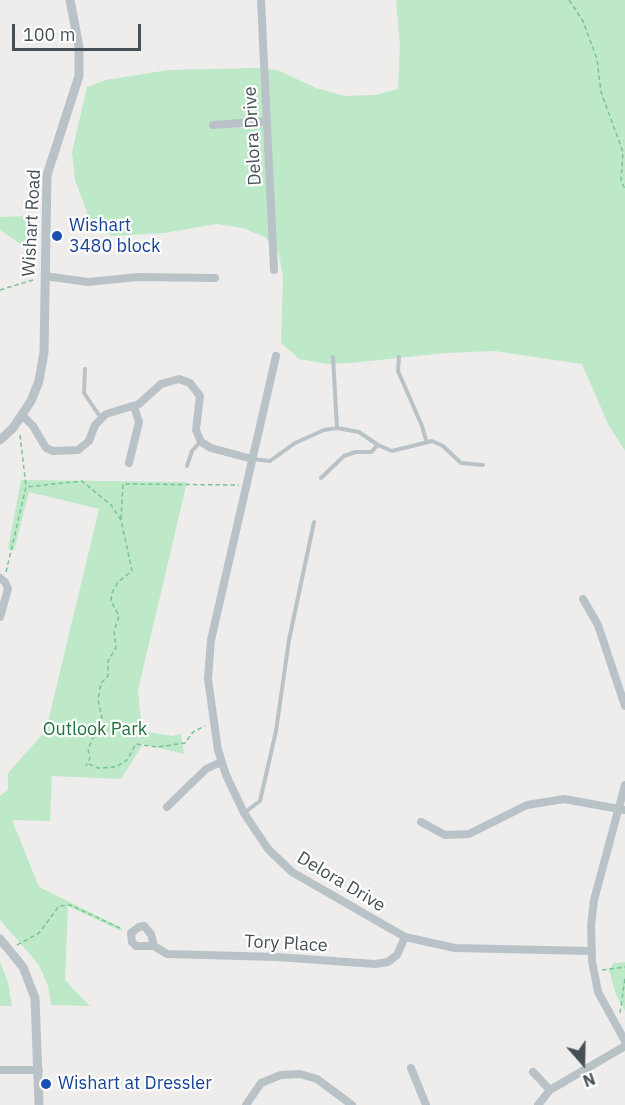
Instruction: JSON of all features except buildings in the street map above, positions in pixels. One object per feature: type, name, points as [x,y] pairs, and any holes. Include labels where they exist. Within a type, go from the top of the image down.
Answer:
[{"type":"street","name":"Wishart Road","points":[[0,440],[23,416],[39,381],[44,352],[47,176],[79,76],[79,47],[70,0]]},
{"type":"street","name":"Delora Drive","points":[[261,0],[274,270]]},
{"type":"street","points":[[213,125],[267,121]]},
{"type":"street","points":[[45,276],[88,282],[138,277],[215,278]]},
{"type":"street","name":"Delora Drive","points":[[276,356],[211,640],[208,679],[212,725],[221,762],[244,813],[262,841],[292,872],[405,937],[454,948],[592,951]]},
{"type":"street","points":[[23,416],[33,426],[42,445],[53,451],[78,450],[85,446],[101,418],[113,411],[134,406],[167,381],[179,379],[190,383],[198,391],[201,401],[196,430],[201,442],[211,448],[252,459]]},
{"type":"street","points":[[129,463],[139,422],[134,406]]},
{"type":"street","points":[[0,617],[8,589],[1,578]]},
{"type":"street","points":[[583,599],[598,624],[625,706]]},
{"type":"street","points":[[167,807],[206,769],[221,762]]},
{"type":"street","points":[[625,784],[622,809],[594,900],[592,951],[598,992],[625,1041]]},
{"type":"street","points":[[422,822],[446,835],[457,835],[469,834],[527,805],[564,800],[622,809]]},
{"type":"street","points":[[131,933],[144,926],[151,934],[154,946]]},
{"type":"street","name":"Tory Place","points":[[131,933],[132,942],[136,946],[154,946],[167,954],[277,957],[375,964],[388,962],[397,955],[405,937]]},
{"type":"street","points":[[0,939],[23,967],[33,988],[37,1011],[39,1105]]},
{"type":"street","points":[[538,1105],[550,1090],[625,1046]]},
{"type":"street","points":[[411,1068],[426,1105]]},
{"type":"street","points":[[0,1070],[39,1070]]},
{"type":"street","points":[[533,1072],[550,1090]]},
{"type":"street","points":[[246,1105],[261,1083],[281,1075],[300,1074],[317,1079],[352,1105]]},
{"type":"lane","points":[[333,357],[337,428]]},
{"type":"lane","points":[[399,357],[398,371],[426,440]]},
{"type":"lane","points":[[85,369],[84,393],[101,418]]},
{"type":"lane","points":[[252,459],[270,461],[295,443],[324,430],[337,428],[359,432],[385,449],[399,450],[426,440],[443,446],[461,463],[483,465]]},
{"type":"lane","points":[[187,466],[192,451],[201,442]]},
{"type":"lane","points":[[321,478],[344,456],[371,452],[378,445]]},
{"type":"lane","points":[[244,813],[260,801],[276,731],[289,640],[315,522]]},
{"type":"path","points":[[569,0],[583,21],[597,59],[601,92],[623,152],[621,181],[625,189]]},
{"type":"path","points":[[0,290],[45,276]]},
{"type":"path","points":[[1,578],[26,487],[22,437],[13,428]]},
{"type":"path","points":[[26,487],[82,481],[111,505],[121,520]]},
{"type":"path","points":[[86,766],[88,749],[102,718],[98,704],[101,683],[108,676],[108,661],[116,648],[114,631],[119,616],[111,601],[112,592],[118,582],[132,571],[121,520],[123,484],[246,486]]},
{"type":"path","points":[[88,764],[98,768],[116,767],[127,760],[136,744],[157,747],[185,743],[198,729],[212,725]]},
{"type":"path","points":[[9,950],[39,933],[60,906],[70,905],[131,933]]},
{"type":"path","points":[[594,971],[625,967]]},
{"type":"path","points":[[612,1020],[620,1016],[625,978]]},
{"type":"green space","points":[[396,0],[625,0],[625,451],[608,424],[582,364],[494,351],[328,364],[299,359],[281,343],[283,277],[279,254],[265,237],[243,228],[217,224],[164,233],[113,236],[92,226],[75,180],[72,152],[87,87],[106,80],[168,70],[257,68],[277,70],[316,88],[345,96],[375,95],[398,89],[400,45]]},
{"type":"green space","points":[[28,216],[28,249],[0,230],[0,217]]},
{"type":"green space","name":"Outlook Park","points":[[21,480],[187,482],[138,690],[142,731],[172,736],[181,734],[184,754],[143,744],[121,779],[52,776],[50,821],[12,820],[39,887],[122,928],[121,931],[68,906],[65,980],[90,1006],[51,1005],[48,986],[39,965],[0,920],[0,796],[8,790],[8,773],[46,730],[99,509],[29,492],[14,551],[8,549]]},
{"type":"green space","points":[[0,962],[8,982],[12,1006],[0,1006]]},
{"type":"green space","points":[[625,962],[625,1011],[616,995],[609,970],[614,963]]},
{"type":"place","name":"Wishart 3480 block","points":[[57,236]]},
{"type":"place","name":"Wishart at Dressler","points":[[46,1084]]}]
